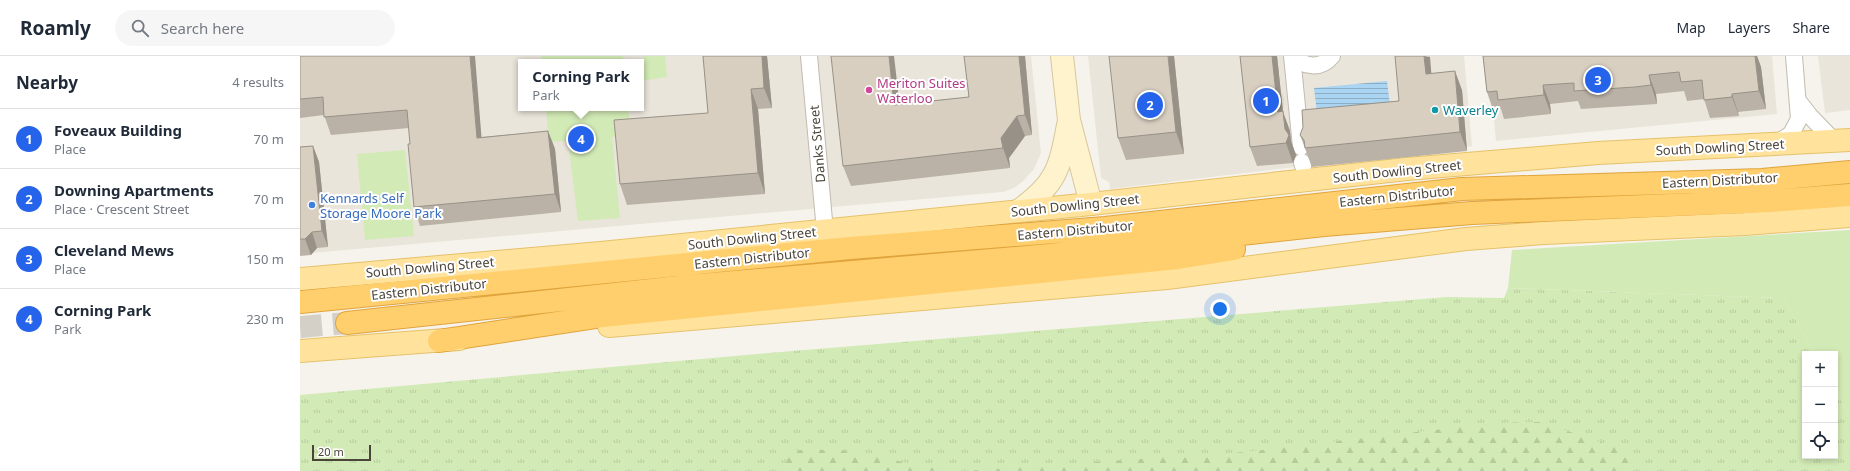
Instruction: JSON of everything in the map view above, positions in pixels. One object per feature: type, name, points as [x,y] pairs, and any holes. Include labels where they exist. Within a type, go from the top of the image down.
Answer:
[{"type":"highway","name":"Eastern Distributor","points":[[300,302],[850,248],[1105,228],[1462,189],[1762,180],[1850,172]]},
{"type":"highway","name":"Eastern Distributor","points":[[347,323],[689,286],[1050,256],[1324,225],[1472,213],[1764,201],[1850,195]]},
{"type":"highway","points":[[439,341],[603,316],[1178,258],[1472,213]]},
{"type":"main road","points":[[1062,56],[1069,120],[1091,204]]},
{"type":"main road","points":[[1018,211],[1044,190],[1055,175],[1062,158],[1069,120]]},
{"type":"main road","name":"South Dowling Street","points":[[300,279],[601,254],[1091,204],[1422,168],[1598,154],[1842,141]]},
{"type":"main road","points":[[300,351],[439,341],[1167,278],[1466,239],[1544,233],[1745,224],[1850,216]]},
{"type":"street","name":"Danks Street","points":[[809,56],[825,231]]},
{"type":"street","points":[[1292,56],[1307,66],[1316,66],[1323,64],[1332,56]]},
{"type":"street","points":[[1292,56],[1302,158]]},
{"type":"street","points":[[1774,145],[1791,134],[1799,119],[1799,102],[1794,56]]},
{"type":"street","points":[[1799,102],[1810,116],[1842,141]]},
{"type":"shaded area","points":[[300,56],[1031,56],[1041,153],[1034,169],[1023,181],[1014,188],[1003,192],[300,254]]},
{"type":"shaded area","points":[[1088,56],[1464,56],[1472,146],[1110,189],[1109,182],[1101,178]]},
{"type":"shaded area","points":[[1488,56],[1772,56],[1777,114],[1496,141]]},
{"type":"shaded area","points":[[1818,56],[1850,56],[1850,110],[1825,113]]},
{"type":"green space","points":[[541,56],[623,56],[624,59],[542,59]]},
{"type":"green space","points":[[643,56],[665,56],[667,77],[644,81]]},
{"type":"green space","points":[[546,111],[628,111],[631,135],[612,137],[620,218],[578,221],[568,141],[549,142]]},
{"type":"green space","points":[[405,150],[414,236],[365,240],[357,154]]},
{"type":"green space","points":[[1850,230],[1850,416],[1838,395],[1838,351],[1813,351],[1783,298],[1508,288],[1512,250]]},
{"type":"green space","points":[[1508,288],[1783,298],[1813,351],[1802,351],[1802,459],[1838,459],[1838,395],[1850,416],[1850,471],[300,471],[300,395],[757,354],[1447,297],[1504,298]]},
{"type":"green space","points":[[1541,422],[1615,447],[1632,464],[1631,471],[962,471],[1245,452],[1494,423]]},
{"type":"green space","points":[[789,450],[842,450],[949,471],[786,471],[784,468]]},
{"type":"water","points":[[1387,81],[1390,105],[1317,113],[1314,88]]},
{"type":"building","points":[[300,56],[470,56],[477,138],[548,131],[555,194],[414,207],[408,144],[410,144],[407,110],[324,117],[323,97],[300,99]]},
{"type":"building","points":[[703,56],[762,56],[764,88],[751,89],[758,173],[620,184],[614,120],[708,113]]},
{"type":"building","points":[[831,56],[889,56],[894,105],[969,97],[964,56],[1019,56],[1025,115],[1017,116],[1001,138],[1003,148],[843,166]]},
{"type":"building","points":[[1109,56],[1168,56],[1176,132],[1118,138]]},
{"type":"building","points":[[1240,56],[1272,56],[1278,112],[1283,111],[1285,129],[1289,135],[1286,143],[1250,147]]},
{"type":"building","points":[[1395,56],[1424,56],[1426,74],[1455,71],[1460,132],[1305,148],[1304,140],[1300,135],[1303,127],[1302,110],[1399,101]]},
{"type":"building","points":[[1483,56],[1755,56],[1759,91],[1732,94],[1732,97],[1704,100],[1702,80],[1681,82],[1679,72],[1649,75],[1651,85],[1574,91],[1574,83],[1543,85],[1544,95],[1498,100],[1497,91],[1487,92]]},
{"type":"building","name":"Kennards Self Storage Moore Park","points":[[313,146],[322,231],[312,232],[305,239],[300,239],[300,147]]},
{"type":"tunnel","points":[[300,327],[347,323]]},
{"type":"place","name":"Cleveland Mews","points":[[1598,80]]},
{"type":"place","name":"Meriton Suites Waterloo","points":[[869,90]]},
{"type":"place","name":"Foveaux Building","points":[[1266,101]]},
{"type":"place","name":"Downing Apartments","points":[[1150,105]]},
{"type":"place","name":"Waverley","points":[[1435,110]]},
{"type":"place","name":"Corning Park","points":[[581,139]]},
{"type":"place","name":"Kennards Self Storage Moore Park","points":[[312,205]]}]
